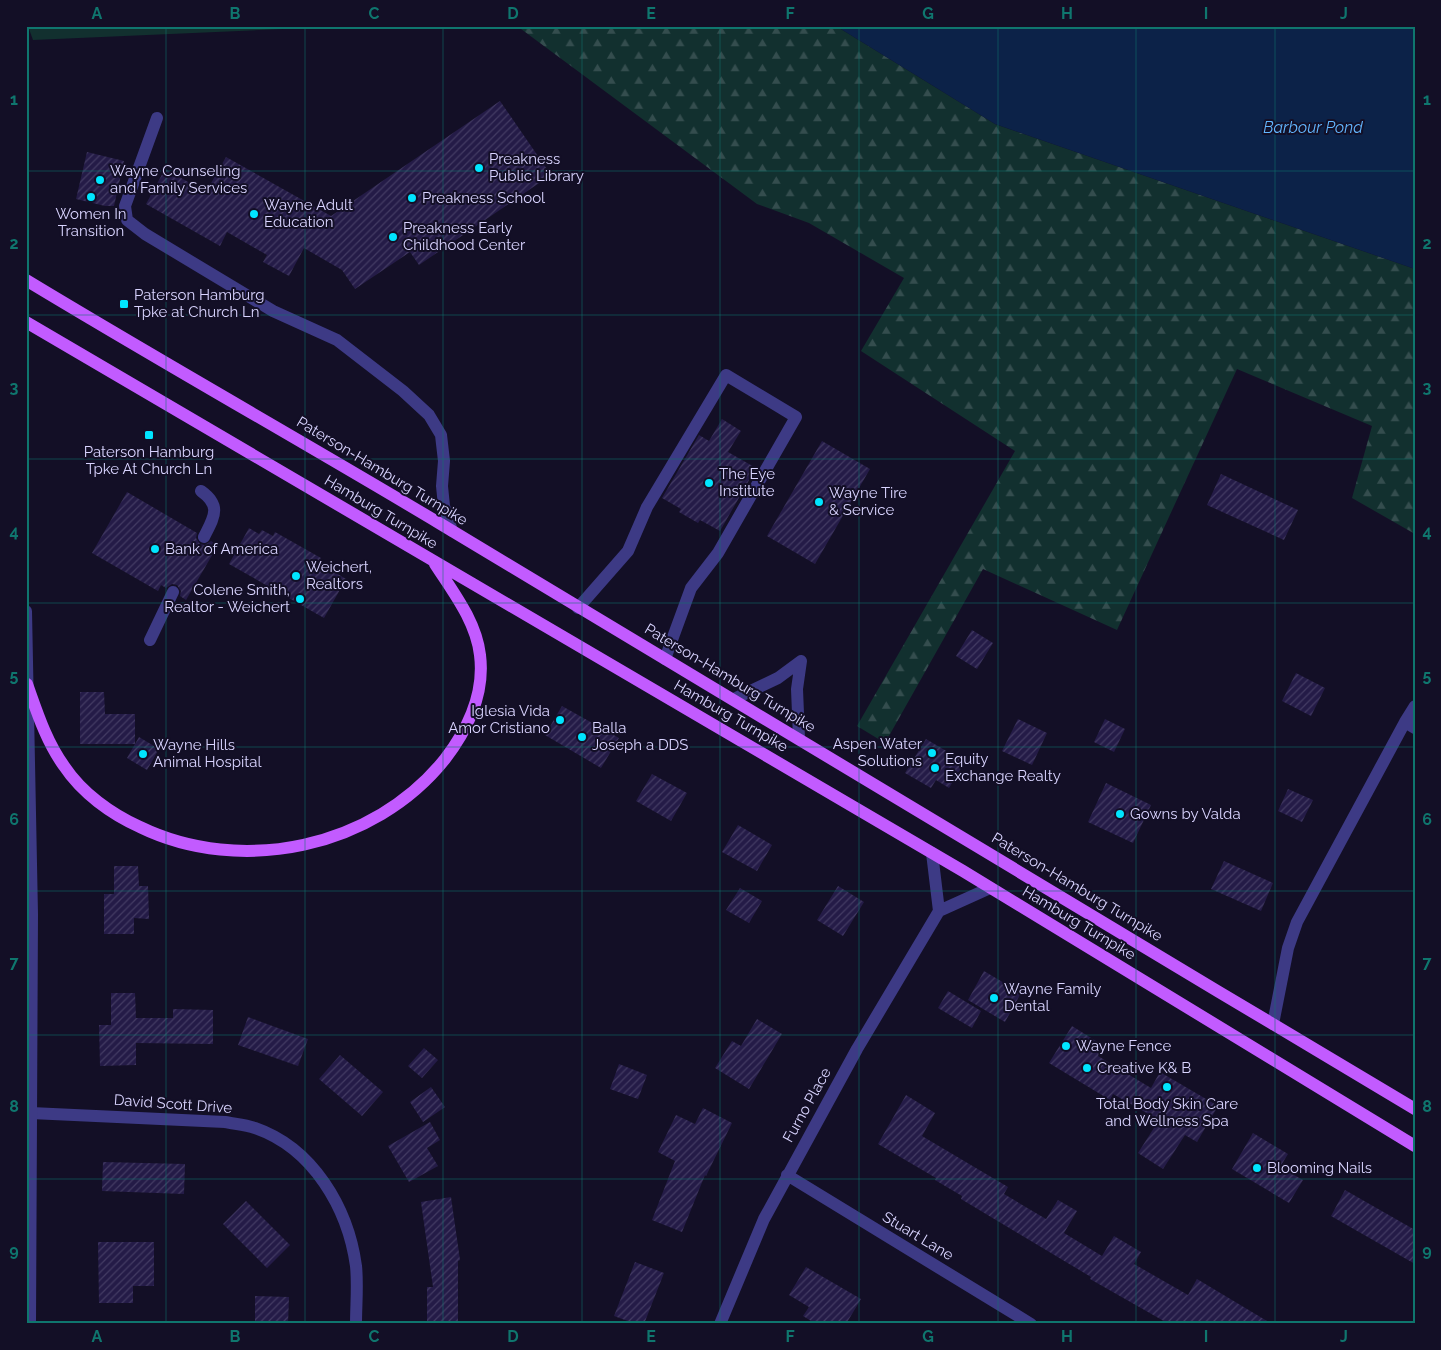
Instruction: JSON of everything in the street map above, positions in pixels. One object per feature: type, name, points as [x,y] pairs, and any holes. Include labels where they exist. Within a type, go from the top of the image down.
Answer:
[{"type":"main road","name":"Paterson-Hamburg Turnpike","points":[[26,280],[734,699],[1415,1109]]},
{"type":"main road","name":"Hamburg Turnpike","points":[[26,322],[932,853],[1415,1146]]},
{"type":"main road","points":[[27,684],[45,735],[64,767],[86,790],[112,812],[128,822],[157,836],[189,845],[226,851],[286,849],[327,839],[358,827],[402,800],[419,786],[435,771],[456,745],[470,718],[480,682],[480,652],[470,622],[434,562]]},
{"type":"street","points":[[157,118],[125,206],[127,220],[145,234],[274,311],[337,340],[403,391],[429,415],[441,435],[444,461],[442,486],[444,506],[452,531]]},
{"type":"street","points":[[578,608],[628,551],[647,507],[726,375],[796,417],[718,553],[691,588],[665,659]]},
{"type":"street","points":[[201,491],[210,497],[215,507],[214,517],[204,536]]},
{"type":"street","points":[[150,640],[173,592]]},
{"type":"street","points":[[26,612],[32,914],[30,1324]]},
{"type":"street","points":[[734,699],[778,678],[801,662],[797,689],[799,738]]},
{"type":"street","points":[[1273,1024],[1288,948],[1297,922],[1410,725],[1415,706]]},
{"type":"street","points":[[932,853],[939,911],[990,888]]},
{"type":"street","name":"Furno Place","points":[[720,1324],[764,1219],[787,1175],[857,1049],[939,911]]},
{"type":"street","name":"David Scott Drive","points":[[31,1113],[225,1122],[254,1128],[272,1136],[297,1152],[318,1174],[336,1201],[348,1232],[356,1267],[356,1324]]},
{"type":"street","name":"Stuart Lane","points":[[787,1175],[1031,1324]]},
{"type":"green space","points":[[28,26],[351,26],[33,40]]},
{"type":"green space","points":[[517,26],[836,26],[995,124],[1415,269],[1415,534],[1352,498],[1372,426],[1237,369],[1117,630],[983,569],[885,743],[857,726],[1015,451],[861,351],[904,278],[809,223],[757,204]]},
{"type":"water","name":"Barbour Pond","points":[[836,26],[1415,26],[1415,269],[995,124]]},
{"type":"building","points":[[500,101],[551,175],[419,265],[410,252],[355,289],[342,270],[304,248],[289,276],[263,262],[267,255],[227,232],[220,246],[146,204],[165,169],[206,192],[226,157],[331,216]]},
{"type":"building","name":"Wayne Counseling and Family Services","points":[[87,152],[124,161],[114,206],[105,206],[76,199]]},
{"type":"building","name":"The Eye Institute","points":[[722,419],[741,431],[728,452],[756,468],[720,531],[700,520],[698,523],[679,512],[681,509],[662,498],[699,435],[709,441]]},
{"type":"building","name":"Wayne Tire & Service","points":[[822,441],[870,469],[815,564],[767,536]]},
{"type":"building","points":[[1221,474],[1298,510],[1284,540],[1207,505]]},
{"type":"building","name":"Bank of America","points":[[127,492],[197,533],[196,538],[200,544],[205,545],[211,541],[218,545],[186,600],[180,596],[181,591],[177,585],[172,584],[166,588],[161,585],[158,591],[92,553]]},
{"type":"building","name":"Weichert, Realtors","points":[[249,528],[259,534],[262,530],[273,536],[275,532],[321,558],[318,562],[346,579],[324,618],[229,564]]},
{"type":"building","points":[[972,630],[993,643],[977,669],[956,656]]},
{"type":"building","points":[[1296,673],[1325,688],[1311,716],[1282,701]]},
{"type":"building","points":[[80,692],[104,692],[105,714],[135,714],[135,744],[80,744]]},
{"type":"building","name":"Balla Joseph a DDS","points":[[562,706],[619,738],[601,768],[545,735]]},
{"type":"building","points":[[1018,719],[1047,733],[1032,765],[1002,751]]},
{"type":"building","points":[[1105,719],[1125,729],[1114,752],[1094,742]]},
{"type":"building","name":"Wayne Hills Animal Hospital","points":[[139,737],[159,749],[147,770],[127,758]]},
{"type":"building","name":"Equity Exchange Realty","points":[[926,739],[965,762],[949,788],[936,780],[931,788],[905,773]]},
{"type":"building","points":[[652,774],[687,793],[671,821],[636,801]]},
{"type":"building","name":"Gowns by Valda","points":[[1106,783],[1151,805],[1133,843],[1088,822]]},
{"type":"building","points":[[1288,789],[1313,800],[1302,822],[1278,811]]},
{"type":"building","points":[[738,825],[772,845],[757,871],[722,852]]},
{"type":"building","points":[[1224,861],[1273,883],[1261,911],[1211,889]]},
{"type":"building","points":[[114,866],[138,866],[139,886],[148,886],[149,919],[134,918],[134,934],[104,934],[104,894],[114,894]]},
{"type":"building","points":[[838,886],[864,902],[843,936],[817,920]]},
{"type":"building","points":[[740,888],[762,901],[749,923],[726,910]]},
{"type":"building","name":"Wayne Family Dental","points":[[984,971],[1021,993],[1005,1022],[968,1000]]},
{"type":"building","points":[[948,991],[981,1011],[972,1028],[938,1008]]},
{"type":"building","points":[[111,993],[135,993],[136,1018],[173,1018],[173,1009],[213,1010],[213,1044],[136,1043],[136,1065],[100,1066],[99,1025],[111,1025]]},
{"type":"building","points":[[248,1017],[308,1039],[298,1066],[238,1045]]},
{"type":"building","points":[[757,1019],[782,1034],[749,1089],[715,1068],[732,1041],[741,1046]]},
{"type":"building","points":[[1072,1026],[1104,1046],[1098,1056],[1151,1088],[1160,1072],[1218,1106],[1197,1142],[1185,1135],[1163,1169],[1138,1153],[1159,1120],[1113,1094],[1110,1100],[1049,1063]]},
{"type":"building","points":[[424,1048],[438,1060],[422,1078],[408,1066]]},
{"type":"building","points":[[340,1055],[383,1092],[362,1116],[319,1079]]},
{"type":"building","points":[[619,1064],[647,1075],[638,1099],[610,1089]]},
{"type":"building","points":[[431,1087],[445,1107],[423,1122],[410,1102]]},
{"type":"building","points":[[906,1095],[935,1113],[922,1136],[1008,1187],[1004,1194],[1046,1219],[1058,1200],[1077,1211],[1064,1233],[1102,1256],[1114,1236],[1141,1252],[1134,1264],[1188,1295],[1197,1279],[1272,1324],[1169,1324],[1090,1279],[1091,1277],[961,1199],[962,1196],[935,1180],[936,1178],[878,1144]]},
{"type":"building","points":[[703,1108],[732,1123],[705,1175],[682,1232],[652,1220],[675,1161],[658,1152],[676,1115],[695,1124]]},
{"type":"building","points":[[430,1122],[440,1140],[427,1148],[438,1166],[409,1182],[388,1146]]},
{"type":"building","name":"Blooming Nails","points":[[1253,1133],[1288,1154],[1280,1167],[1303,1180],[1289,1203],[1232,1169]]},
{"type":"building","points":[[103,1162],[185,1164],[184,1194],[102,1191]]},
{"type":"building","points":[[1345,1190],[1415,1230],[1415,1264],[1331,1216]]},
{"type":"building","points":[[451,1197],[460,1260],[458,1261],[458,1324],[427,1324],[427,1287],[433,1287],[421,1202]]},
{"type":"building","points":[[246,1201],[290,1245],[267,1268],[223,1224]]},
{"type":"building","points":[[98,1242],[154,1242],[154,1286],[133,1286],[133,1303],[99,1303]]},
{"type":"building","points":[[635,1262],[664,1273],[644,1324],[636,1324],[614,1316]]},
{"type":"building","points":[[806,1267],[861,1299],[846,1324],[816,1324],[803,1316],[809,1307],[789,1295]]},
{"type":"building","points":[[255,1296],[289,1297],[288,1324],[255,1324]]},
{"type":"place","name":"Preakness Public Library","points":[[479,168]]},
{"type":"place","name":"Wayne Counseling and Family Services","points":[[100,180]]},
{"type":"place","name":"Women In Transition","points":[[91,197]]},
{"type":"place","name":"Preakness School","points":[[412,198]]},
{"type":"place","name":"Wayne Adult Education","points":[[254,214]]},
{"type":"place","name":"Preakness Early Childhood Center","points":[[393,237]]},
{"type":"place","name":"Paterson Hamburg Tpke at Church Ln","points":[[124,304]]},
{"type":"place","name":"Paterson Hamburg Tpke At Church Ln","points":[[149,435]]},
{"type":"place","name":"The Eye Institute","points":[[709,483]]},
{"type":"place","name":"Wayne Tire & Service","points":[[819,502]]},
{"type":"place","name":"Bank of America","points":[[155,549]]},
{"type":"place","name":"Weichert, Realtors","points":[[296,576]]},
{"type":"place","name":"Colene Smith, Realtor - Weichert","points":[[300,599]]},
{"type":"place","name":"Iglesia Vida Amor Cristiano","points":[[560,720]]},
{"type":"place","name":"Balla Joseph a DDS","points":[[582,737]]},
{"type":"place","name":"Aspen Water Solutions","points":[[932,753]]},
{"type":"place","name":"Wayne Hills Animal Hospital","points":[[143,754]]},
{"type":"place","name":"Equity Exchange Realty","points":[[935,768]]},
{"type":"place","name":"Gowns by Valda","points":[[1120,814]]},
{"type":"place","name":"Wayne Family Dental","points":[[994,998]]},
{"type":"place","name":"Wayne Fence","points":[[1066,1046]]},
{"type":"place","name":"Creative K& B","points":[[1087,1068]]},
{"type":"place","name":"Total Body Skin Care and Wellness Spa","points":[[1167,1087]]},
{"type":"place","name":"Blooming Nails","points":[[1257,1168]]}]
